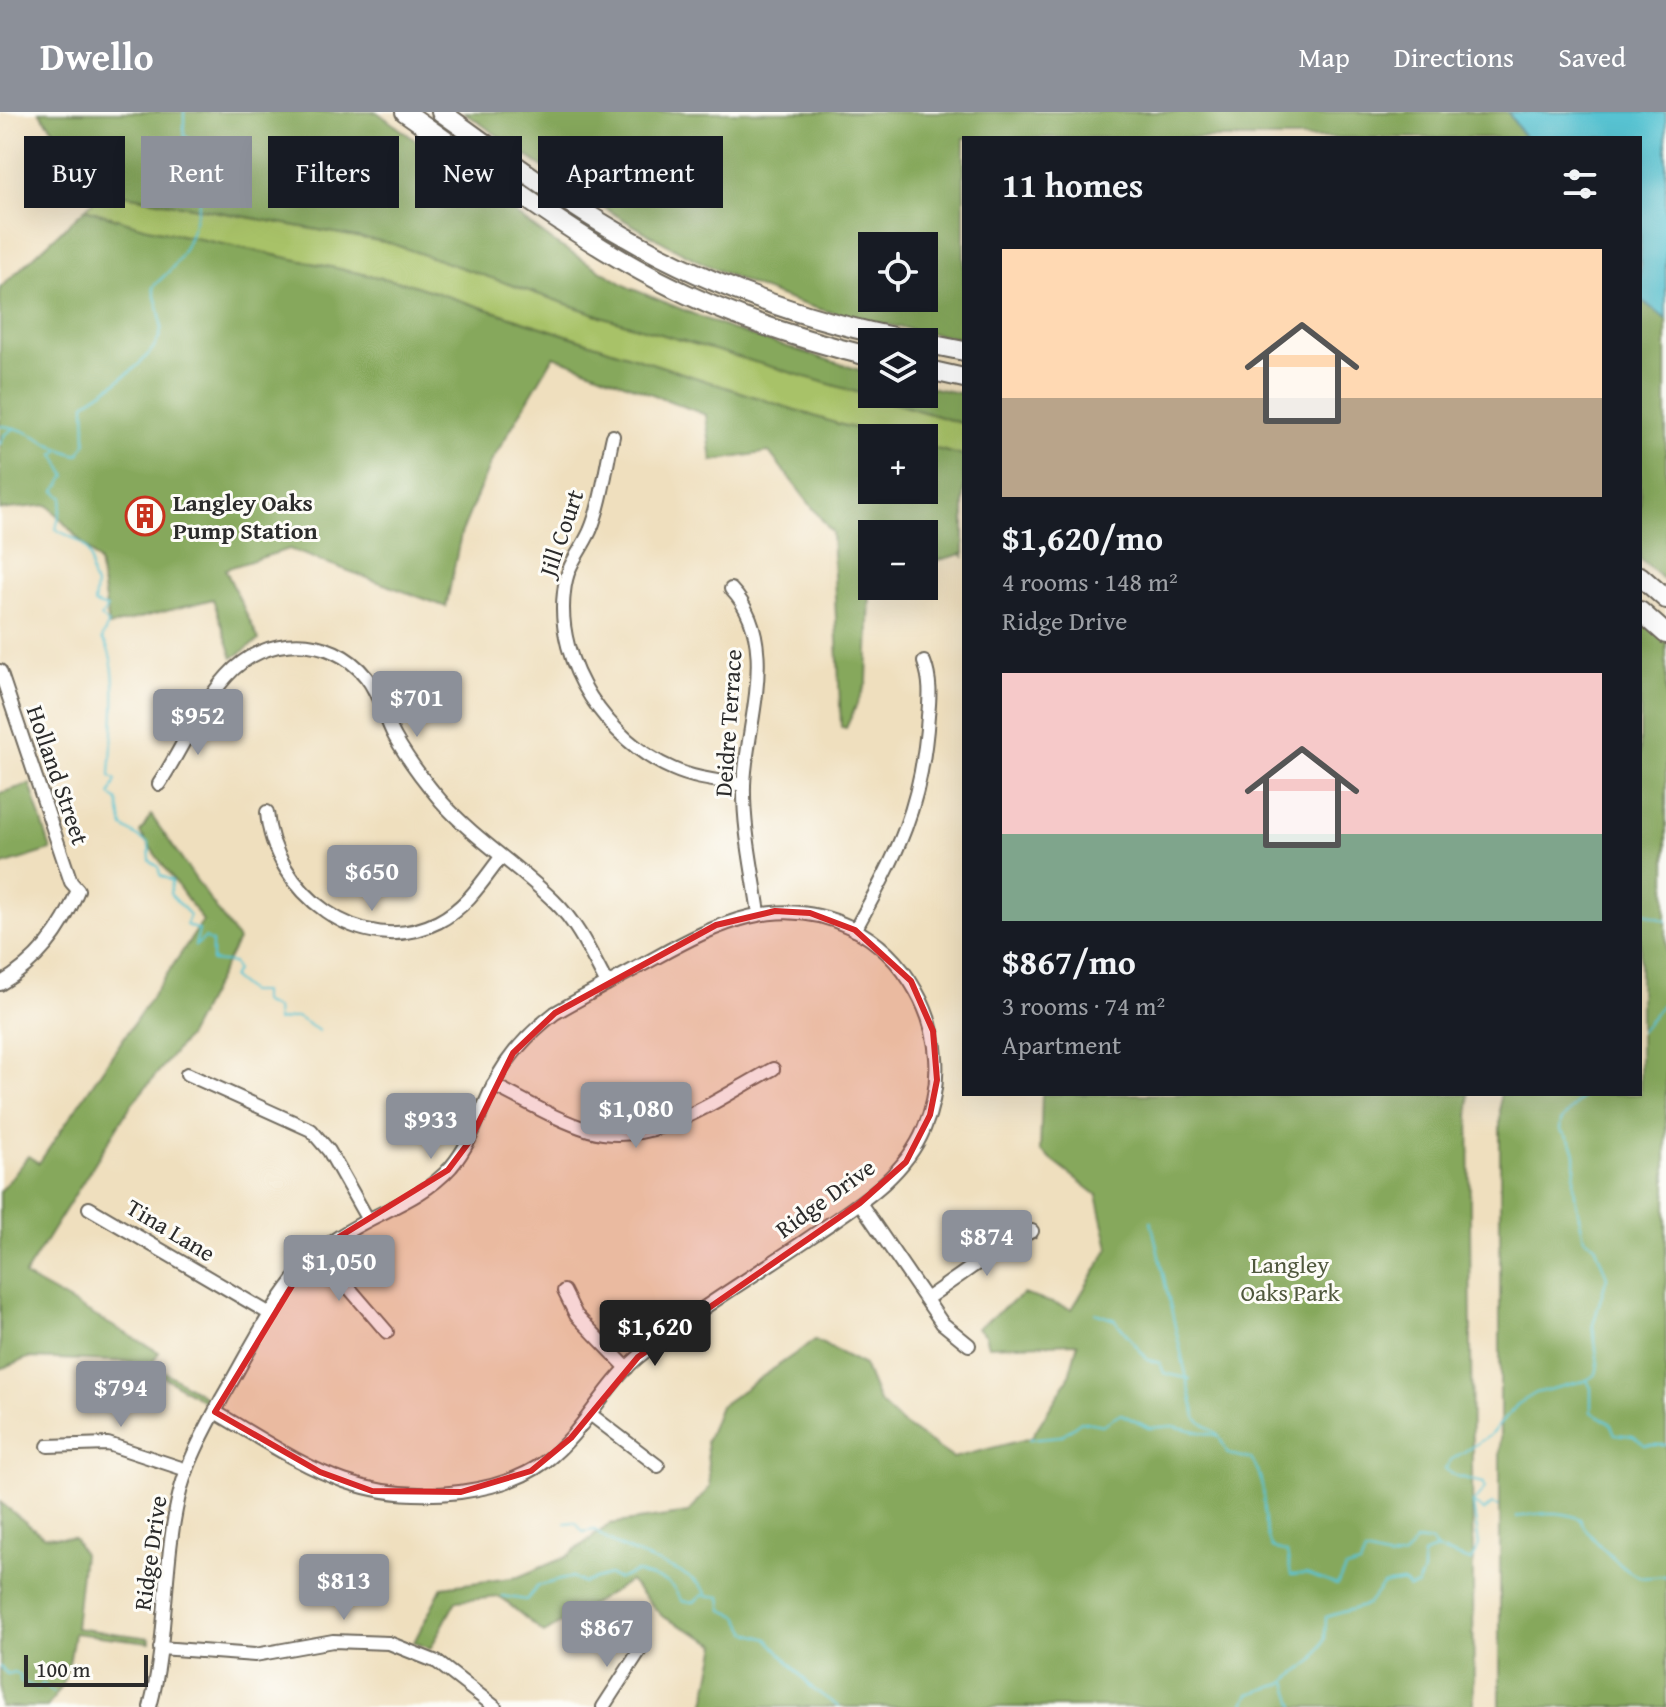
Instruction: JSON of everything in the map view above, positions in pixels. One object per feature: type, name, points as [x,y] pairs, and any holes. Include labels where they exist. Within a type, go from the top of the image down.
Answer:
[{"type":"highway","points":[[405,112],[576,232],[659,281],[746,320],[858,353]]},
{"type":"highway","points":[[441,112],[587,214],[705,278],[822,320],[858,328]]},
{"type":"highway","points":[[938,346],[962,351]]},
{"type":"highway","points":[[938,372],[962,378]]},
{"type":"highway","points":[[1642,578],[1666,599]]},
{"type":"highway","points":[[1642,613],[1666,634]]},
{"type":"street","name":"Jill Court","points":[[613,436],[590,532],[569,564],[564,591],[566,637],[574,662],[601,712],[641,751],[690,775],[744,785]]},
{"type":"street","name":"Deidre Terrace","points":[[731,589],[749,615],[756,640],[757,668],[744,785],[759,913]]},
{"type":"street","points":[[159,784],[228,675],[262,651],[300,643],[336,653],[365,676],[395,737],[425,782],[462,823],[563,911],[607,984]]},
{"type":"street","points":[[855,930],[894,859],[912,815],[927,735],[930,683],[924,662]]},
{"type":"street","name":"Holland Street","points":[[0,671],[71,882],[78,890],[69,915],[49,944],[22,970],[0,984]]},
{"type":"street","points":[[267,812],[276,851],[312,902],[342,922],[366,931],[404,933],[441,921],[464,904],[501,857]]},
{"type":"street","name":"Ridge Drive","points":[[150,1707],[174,1525],[187,1470],[215,1412],[296,1276],[319,1253],[368,1220],[417,1195],[448,1170],[469,1142],[493,1085],[513,1053],[539,1025],[716,925],[759,913],[810,913],[855,930],[889,955],[911,981],[933,1031],[937,1068],[933,1105],[915,1147],[894,1175],[860,1203],[627,1368],[560,1449],[512,1480],[461,1492],[410,1495],[372,1491],[337,1481],[215,1412]]},
{"type":"street","points":[[493,1085],[587,1130],[622,1134],[671,1123],[773,1069]]},
{"type":"street","points":[[187,1074],[311,1130],[329,1151],[368,1220]]},
{"type":"street","points":[[860,1203],[942,1323],[969,1345]]},
{"type":"street","name":"Tina Lane","points":[[89,1208],[272,1315]]},
{"type":"street","points":[[926,1299],[1002,1246],[1032,1231]]},
{"type":"street","points":[[319,1253],[387,1332]]},
{"type":"street","points":[[564,1291],[576,1315],[627,1368]]},
{"type":"street","points":[[590,1414],[658,1466]]},
{"type":"street","points":[[48,1446],[108,1444],[187,1470]]},
{"type":"street","points":[[160,1648],[255,1655],[352,1640],[389,1643],[437,1662],[495,1707]]},
{"type":"street","points":[[603,1707],[640,1650]]},
{"type":"highlighted area","points":[[775,911],[810,913],[855,930],[911,981],[933,1031],[937,1080],[930,1115],[906,1162],[860,1203],[638,1357],[571,1438],[531,1471],[461,1492],[372,1491],[320,1472],[215,1412],[304,1266],[334,1240],[448,1170],[469,1142],[513,1053],[555,1013],[716,925]]},
{"type":"green space","points":[[39,112],[377,112],[415,140],[415,208],[507,208],[555,243],[630,288],[730,329],[858,370],[858,393],[610,319],[390,243],[198,208],[252,208],[252,136],[141,136],[141,198],[125,195],[125,136],[59,136]]},
{"type":"green space","points":[[464,112],[1508,112],[1524,136],[962,136],[962,339],[938,334],[938,328],[906,328],[874,322],[785,298],[698,261],[605,208],[723,208],[723,136],[538,136],[538,163],[522,152],[522,136],[499,136]]},
{"type":"green space","points":[[125,195],[141,198],[141,208],[198,208],[390,243],[610,319],[858,393],[858,408],[910,408],[962,423],[962,456],[938,450],[938,424],[858,424],[858,429],[410,284],[143,227],[85,209],[125,208]]},
{"type":"green space","points":[[85,209],[143,227],[410,284],[858,429],[858,504],[938,504],[938,450],[962,456],[962,554],[938,560],[938,520],[858,520],[858,600],[870,600],[867,682],[846,728],[841,727],[832,532],[769,452],[712,461],[706,415],[554,356],[490,464],[461,534],[446,607],[289,549],[225,569],[259,640],[233,658],[213,599],[109,626],[99,562],[48,505],[0,510],[0,288]]},
{"type":"green space","points":[[1642,301],[1666,319],[1666,582],[1642,561]]},
{"type":"green space","points":[[938,389],[962,394],[962,423],[910,408],[938,408]]},
{"type":"green space","points":[[1642,619],[1666,640],[1666,1707],[1500,1707],[1500,1096],[1642,1096]]},
{"type":"green space","points":[[30,784],[51,850],[0,866],[0,793]]},
{"type":"green space","points":[[151,815],[238,940],[188,1036],[131,1105],[24,1276],[159,1352],[152,1364],[209,1399],[207,1403],[139,1362],[28,1358],[0,1369],[0,1192],[28,1156],[39,1163],[203,921],[140,833]]},
{"type":"green space","name":"Langley Oaks Park","points":[[1042,1096],[1469,1096],[1474,1707],[704,1707],[717,1644],[663,1617],[630,1581],[544,1633],[500,1597],[456,1601],[430,1649],[414,1642],[442,1587],[518,1577],[566,1557],[610,1524],[688,1513],[710,1487],[706,1442],[720,1406],[815,1340],[864,1365],[879,1402],[901,1423],[953,1458],[1031,1438],[1068,1379],[1078,1343],[988,1346],[985,1335],[977,1328],[1023,1294],[1072,1309],[1109,1248],[1097,1195],[1040,1151]]},
{"type":"green space","points":[[0,1502],[43,1536],[74,1538],[83,1554],[75,1628],[150,1638],[150,1642],[74,1633],[66,1673],[47,1707],[0,1707]]},
{"type":"water","points":[[1508,112],[1666,112],[1666,319],[1642,301],[1642,136],[1524,136]]},
{"type":"waterway","points":[[0,426],[32,434],[78,455],[86,443],[85,403],[130,372],[158,341],[161,319],[153,287],[173,267],[189,238],[198,208],[207,148],[184,136],[184,112]]},
{"type":"waterway","points":[[0,444],[5,434],[15,428]]},
{"type":"waterway","points":[[59,451],[54,454],[66,476],[55,491],[63,498],[56,529],[85,548],[96,585],[94,604],[107,608],[101,617],[108,624],[102,639],[108,650],[114,684],[110,776],[116,780],[110,795],[118,801],[123,827],[149,844],[150,861],[159,867],[160,875],[172,881],[170,894],[190,915],[186,925],[199,930],[195,946],[205,938],[212,942],[212,961],[233,963],[236,970],[232,978],[249,992],[262,992],[262,1002],[276,1009],[277,1021],[297,1017],[319,1031]]},
{"type":"waterway","points":[[1642,912],[1666,921]]},
{"type":"waterway","points":[[1642,1030],[1666,1000]]},
{"type":"waterway","points":[[1242,1707],[1249,1694],[1282,1684],[1314,1660],[1325,1639],[1326,1617],[1367,1605],[1383,1585],[1403,1582],[1409,1588],[1417,1586],[1423,1572],[1423,1555],[1436,1549],[1471,1561],[1479,1545],[1473,1503],[1485,1488],[1484,1483],[1456,1476],[1445,1469],[1451,1460],[1489,1436],[1518,1404],[1536,1393],[1587,1380],[1596,1374],[1598,1365],[1593,1325],[1607,1277],[1595,1245],[1584,1238],[1575,1194],[1575,1153],[1560,1130],[1561,1121],[1583,1096]]},
{"type":"waterway","points":[[1151,1221],[1196,1418],[1219,1436],[1228,1454],[1251,1459],[1261,1480],[1265,1525],[1272,1548],[1287,1553],[1291,1575],[1306,1574],[1337,1585],[1345,1569],[1360,1565],[1365,1553],[1390,1559],[1404,1556],[1416,1541],[1431,1542],[1436,1548]]},
{"type":"waterway","points":[[1095,1313],[1115,1320],[1148,1360],[1160,1363],[1164,1373],[1190,1379]]},
{"type":"waterway","points":[[1587,1380],[1591,1388],[1591,1412],[1610,1423],[1615,1434],[1633,1436],[1645,1445],[1666,1445]]},
{"type":"waterway","points":[[1029,1439],[1061,1436],[1081,1421],[1102,1425],[1121,1414],[1149,1428],[1173,1426],[1218,1436]]},
{"type":"waterway","points":[[1473,1503],[1484,1511],[1492,1504],[1498,1506]]},
{"type":"waterway","points":[[1517,1517],[1557,1513],[1573,1516],[1580,1519],[1606,1552],[1633,1574],[1643,1578],[1666,1576]]},
{"type":"waterway","points":[[566,1523],[575,1522],[583,1532],[595,1530],[620,1546],[672,1568],[699,1584],[706,1593]]},
{"type":"waterway","points":[[502,1596],[526,1600],[538,1586],[572,1577],[583,1583],[609,1575],[619,1579],[636,1572],[667,1582],[682,1601],[694,1602],[703,1595],[721,1597],[723,1610],[738,1616],[748,1633],[768,1639],[813,1689],[839,1707]]},
{"type":"waterway","points":[[0,1667],[7,1674],[14,1672],[21,1677],[20,1682],[38,1688],[43,1684],[53,1692]]},
{"type":"waterway","points":[[1287,1682],[1295,1707]]},
{"type":"place","name":"Langley Oaks Pump Station","points":[[145,516]]}]
